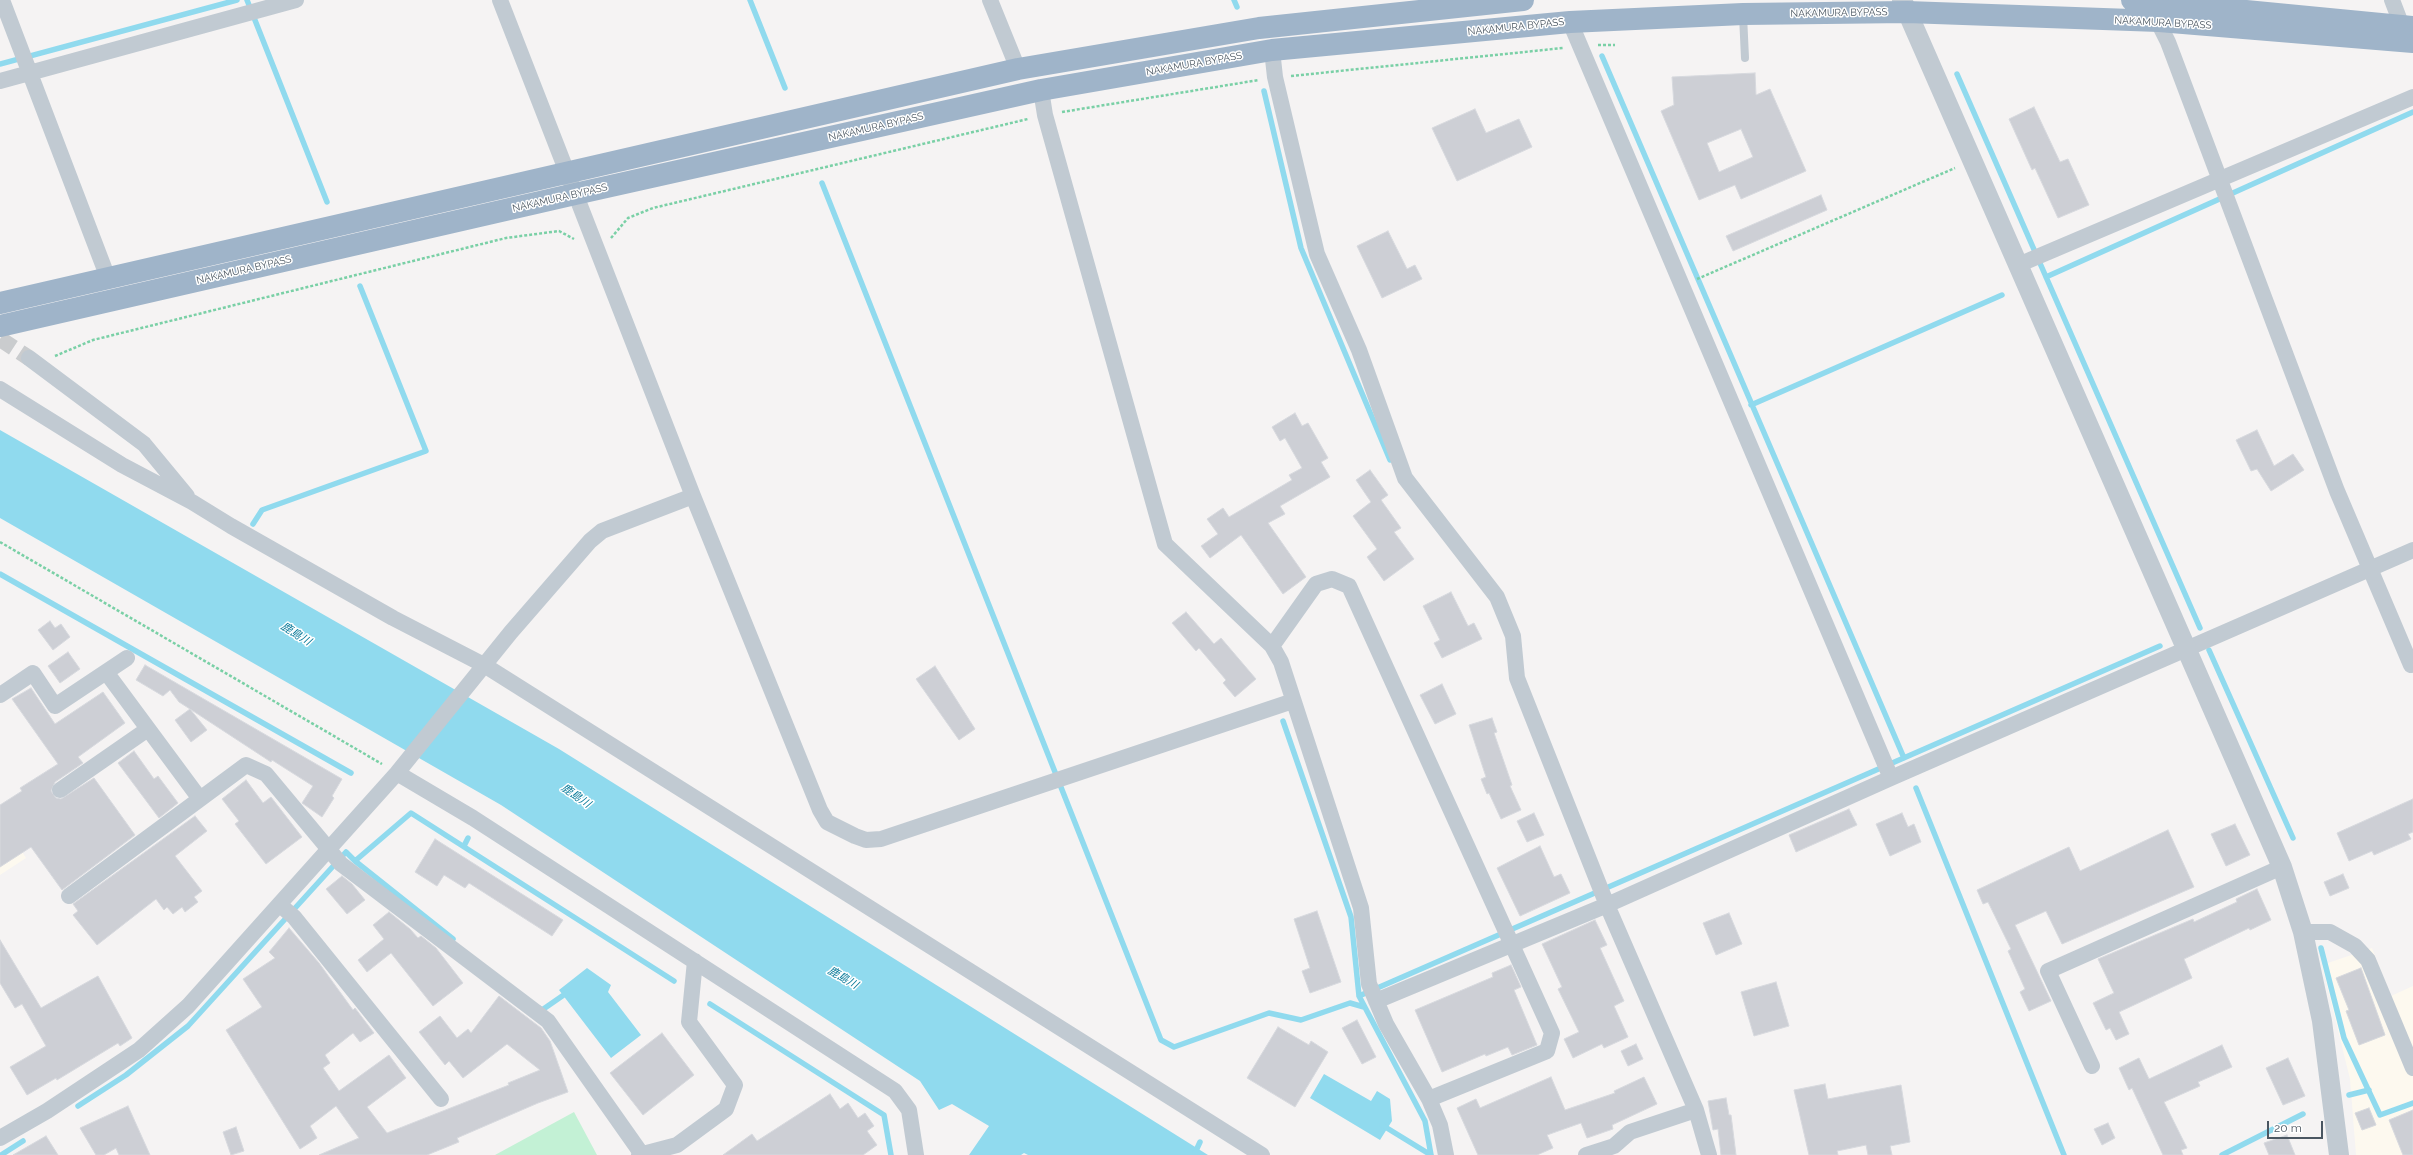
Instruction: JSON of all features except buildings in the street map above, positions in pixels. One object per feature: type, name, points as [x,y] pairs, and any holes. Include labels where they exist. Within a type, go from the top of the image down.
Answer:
[{"type":"highway","points":[[0,303],[1018,69],[1259,28],[1523,0]]},
{"type":"highway","name":"NAKAMURA BYPASS","points":[[2142,0],[2409,37]]},
{"type":"highway","name":"NAKAMURA BYPASS","points":[[0,326],[575,194],[1041,90],[1272,50],[1570,22],[1905,6],[2409,37]]},
{"type":"street","points":[[2,0],[108,278]]},
{"type":"street","points":[[0,81],[296,0]]},
{"type":"street","points":[[500,0],[693,496],[820,810],[827,822],[854,836],[866,840],[881,839],[1293,701]]},
{"type":"street","points":[[990,0],[1018,69]]},
{"type":"street","points":[[2142,0],[2159,21],[2337,490],[2411,665]]},
{"type":"street","points":[[2392,0],[2409,37]]},
{"type":"street","points":[[1905,6],[1972,160],[2024,263],[2187,649],[2282,867],[2303,932],[2322,1021],[2339,1155]]},
{"type":"street","points":[[1570,22],[1891,778]]},
{"type":"street","points":[[1272,50],[1275,77],[1317,254],[1359,350],[1405,478],[1497,597],[1513,636],[1517,678],[1607,906],[1696,1110],[1709,1155]]},
{"type":"street","points":[[1041,90],[1045,115],[1165,544],[1272,646],[1281,662],[1361,908],[1369,984],[1386,1024],[1429,1099],[1440,1125],[1447,1154]]},
{"type":"street","points":[[2024,263],[2413,96]]},
{"type":"street","points":[[33,361],[144,444],[192,502]]},
{"type":"street","points":[[0,389],[122,465],[192,502],[231,526],[393,618],[484,665],[1262,1155]]},
{"type":"street","points":[[0,1138],[47,1111],[139,1050],[188,1006],[280,905],[334,857],[397,773],[484,665],[590,541],[602,531],[693,496]]},
{"type":"street","points":[[1376,1001],[1607,906],[1891,778],[2413,550]]},
{"type":"street","points":[[1272,646],[1316,584],[1332,579],[1349,586],[1503,921],[1552,1033],[1548,1050],[1429,1099]]},
{"type":"street","points":[[0,695],[33,673],[55,706],[127,658]]},
{"type":"street","points":[[106,672],[200,799]]},
{"type":"street","points":[[60,790],[148,730]]},
{"type":"street","points":[[69,896],[246,765],[266,774],[334,857],[548,1021],[640,1154],[677,1145],[726,1109],[735,1085],[689,1022],[695,961]]},
{"type":"street","points":[[397,773],[473,818],[895,1091],[909,1110],[916,1155]]},
{"type":"street","points":[[2092,1066],[2048,971],[2282,867]]},
{"type":"street","points":[[280,905],[294,917],[441,1099]]},
{"type":"street","points":[[2303,932],[2330,932],[2355,946],[2368,960],[2413,1068]]},
{"type":"street","points":[[1586,1155],[1614,1146],[1630,1132],[1696,1110]]},
{"type":"lane","points":[[1743,14],[1745,58]]},
{"type":"path","points":[[33,361],[93,340],[506,238],[559,231],[597,252],[606,245],[628,218],[653,208],[1045,115],[1275,77],[1581,46],[1615,45]]},
{"type":"path","points":[[1708,274],[1972,160]]},
{"type":"path","points":[[0,542],[397,773]]},
{"type":"shaded area","points":[[0,816],[26,858],[0,875]]},
{"type":"shaded area","points":[[2372,948],[2391,996],[2413,986],[2413,1155],[2356,1155],[2350,1079],[2322,965]]},
{"type":"green space","points":[[574,1112],[597,1155],[495,1155]]},
{"type":"water","name":"鹿島川","points":[[0,430],[559,749],[1208,1155],[1028,1155],[1024,1153],[1021,1155],[969,1155],[989,1126],[952,1104],[939,1110],[920,1081],[501,805],[0,518]]},
{"type":"water","points":[[587,968],[611,985],[608,992],[641,1035],[611,1058],[559,990]]},
{"type":"water","points":[[1324,1074],[1371,1101],[1377,1091],[1390,1099],[1392,1121],[1380,1140],[1310,1098]]},
{"type":"waterway","points":[[0,64],[237,0]]},
{"type":"waterway","points":[[247,0],[327,202]]},
{"type":"waterway","points":[[750,0],[785,88]]},
{"type":"waterway","points":[[1234,0],[1237,7]]},
{"type":"waterway","points":[[1602,56],[1904,758]]},
{"type":"waterway","points":[[1957,74],[2200,628]]},
{"type":"waterway","points":[[1264,91],[1301,248],[1390,460]]},
{"type":"waterway","points":[[2046,277],[2413,112]]},
{"type":"waterway","points":[[822,183],[1161,1040],[1174,1047],[1269,1013],[1301,1020],[1350,1003],[1364,1007]]},
{"type":"waterway","points":[[253,524],[262,510],[426,451],[360,286]]},
{"type":"waterway","points":[[1751,405],[2002,295]]},
{"type":"waterway","points":[[0,574],[351,773]]},
{"type":"waterway","points":[[1359,996],[2160,646]]},
{"type":"waterway","points":[[2209,650],[2293,838]]},
{"type":"waterway","points":[[1283,721],[1351,917],[1359,996],[1425,1121],[1431,1155]]},
{"type":"waterway","points":[[1916,788],[2064,1155]]},
{"type":"waterway","points":[[78,1106],[126,1075],[188,1026],[346,852],[355,861],[411,813],[674,981]]},
{"type":"waterway","points":[[464,846],[468,838]]},
{"type":"waterway","points":[[355,861],[453,939]]},
{"type":"waterway","points":[[2321,948],[2344,1038],[2380,1115],[2413,1103]]},
{"type":"waterway","points":[[539,1008],[542,1010],[568,992]]},
{"type":"waterway","points":[[710,1004],[884,1115],[891,1155]]},
{"type":"waterway","points":[[2349,1095],[2369,1090]]},
{"type":"waterway","points":[[2222,1155],[2303,1114]]},
{"type":"waterway","points":[[1382,1125],[1431,1155]]},
{"type":"waterway","points":[[1,1155],[23,1141]]},
{"type":"waterway","points":[[1194,1155],[1200,1142]]},
{"type":"tunnel","points":[[0,339],[29,358]]}]
